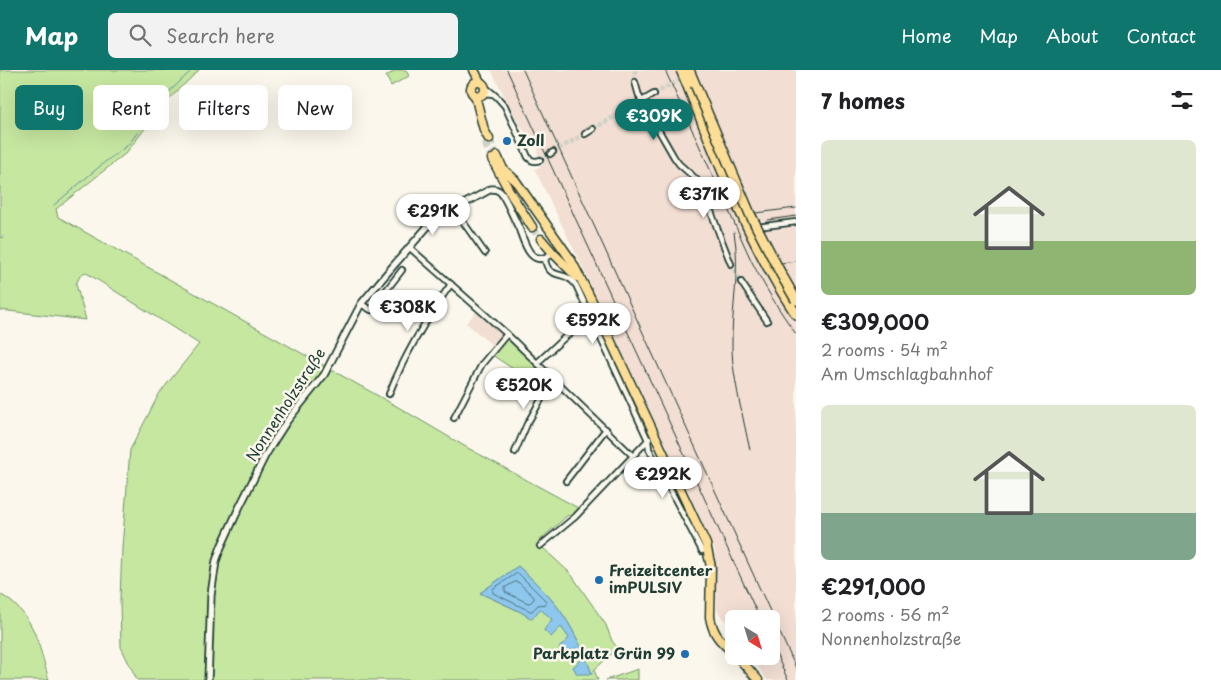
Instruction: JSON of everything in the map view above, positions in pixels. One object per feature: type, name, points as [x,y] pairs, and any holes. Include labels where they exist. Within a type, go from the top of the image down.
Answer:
[{"type":"highway","points":[[685,73],[750,214],[796,300]]},
{"type":"highway","points":[[685,73],[719,164],[773,276],[796,314]]},
{"type":"main road","points":[[472,70],[480,89],[480,110],[487,140]]},
{"type":"main road","points":[[494,158],[512,196],[532,227]]},
{"type":"main road","points":[[501,171],[514,179],[575,266],[651,438],[690,508],[706,544],[710,567],[710,617],[713,630],[725,645]]},
{"type":"main road","points":[[541,239],[582,282]]},
{"type":"main road","points":[[553,253],[561,246]]},
{"type":"main road","points":[[745,665],[758,680]]},
{"type":"street","points":[[697,70],[685,73],[753,228],[796,308]]},
{"type":"street","points":[[635,82],[637,92],[674,156],[683,168],[696,179],[704,192],[732,264]]},
{"type":"street","points":[[480,89],[495,94],[502,102],[528,157],[532,161],[540,160]]},
{"type":"street","points":[[626,110],[654,94]]},
{"type":"street","points":[[585,134],[594,129]]},
{"type":"street","name":"Nonnenholzstraße","points":[[208,680],[211,595],[216,561],[221,547],[238,508],[265,456],[287,421],[324,374],[362,304],[429,225],[492,188],[498,189],[502,194],[527,249],[535,257],[545,259]]},
{"type":"street","points":[[454,209],[485,253]]},
{"type":"street","points":[[753,228],[796,222]]},
{"type":"street","points":[[410,247],[507,334],[633,456]]},
{"type":"street","points":[[553,253],[545,259],[546,268],[573,281],[651,438],[649,449],[702,551]]},
{"type":"street","points":[[362,304],[371,310],[402,270]]},
{"type":"street","points":[[741,282],[767,321]]},
{"type":"street","points":[[389,394],[414,340],[451,284]]},
{"type":"street","points":[[537,363],[564,338],[591,319]]},
{"type":"street","points":[[454,418],[482,364],[507,334]]},
{"type":"street","points":[[514,452],[542,398],[556,380]]},
{"type":"street","points":[[566,481],[606,429]]},
{"type":"street","points":[[540,546],[575,517],[651,438]]},
{"type":"shaded area","points":[[491,70],[796,70],[796,680],[767,680],[757,665],[780,665],[780,610],[725,610],[725,621],[717,610],[715,551],[713,545],[536,172],[535,169],[543,165],[537,152],[539,151],[534,141],[519,125]]},
{"type":"shaded area","points":[[478,310],[502,332],[502,336],[493,346],[466,323]]},
{"type":"green space","points":[[0,70],[199,70],[184,85],[179,85],[179,89],[169,99],[169,85],[93,85],[93,130],[144,130],[126,153],[56,209],[58,217],[466,447],[580,509],[571,518],[568,515],[539,541],[542,544],[541,546],[571,574],[606,625],[612,641],[617,647],[594,670],[598,680],[137,680],[121,647],[122,548],[130,450],[159,394],[199,344],[85,272],[80,276],[76,284],[86,320],[0,310]],"holes":[[[518,566],[562,613],[577,638],[592,674],[576,647],[565,655],[570,638],[561,627],[544,631],[552,619],[540,608],[531,618],[480,593]]]},
{"type":"green space","points":[[397,70],[406,70],[409,76],[391,86],[386,76]]},
{"type":"green space","points":[[506,338],[510,339],[551,380],[545,390],[492,355]]},
{"type":"green space","points":[[0,594],[21,611],[34,631],[49,680],[0,680]]},
{"type":"green space","points":[[638,669],[638,680],[606,680]]},
{"type":"water","points":[[518,566],[562,612],[577,638],[592,674],[577,674],[573,667],[583,658],[576,648],[565,655],[559,648],[569,638],[561,627],[551,637],[544,630],[552,619],[540,609],[532,619],[480,593]]},
{"type":"waterway","points":[[54,205],[128,145],[170,91],[192,70]]},
{"type":"tunnel","points":[[635,70],[635,82]]},
{"type":"tunnel","points":[[654,94],[683,78]]},
{"type":"tunnel","points":[[593,129],[626,110]]},
{"type":"tunnel","points":[[553,152],[585,134]]},
{"type":"tunnel","points":[[489,139],[497,156]]},
{"type":"tunnel","points":[[485,142],[492,159]]},
{"type":"tunnel","points":[[540,160],[550,154]]},
{"type":"tunnel","points":[[532,227],[541,239]]},
{"type":"tunnel","points":[[731,264],[741,282]]},
{"type":"railway","points":[[507,70],[756,610]]},
{"type":"railway","points":[[523,70],[796,668]]},
{"type":"railway","points":[[665,70],[751,260],[772,298],[796,334]]},
{"type":"railway","points":[[756,213],[796,208]]},
{"type":"railway","points":[[768,220],[796,216]]},
{"type":"railway","points":[[734,232],[736,275],[732,347],[734,374],[750,450]]},
{"type":"railway","points":[[781,263],[796,261]]},
{"type":"railway","points":[[780,663],[788,680]]},
{"type":"place","name":"Zoll","points":[[507,141]]},
{"type":"place","name":"Freizeitcenter imPULSIV","points":[[599,580]]},
{"type":"place","name":"Parkplatz Grün 99","points":[[685,654]]}]
